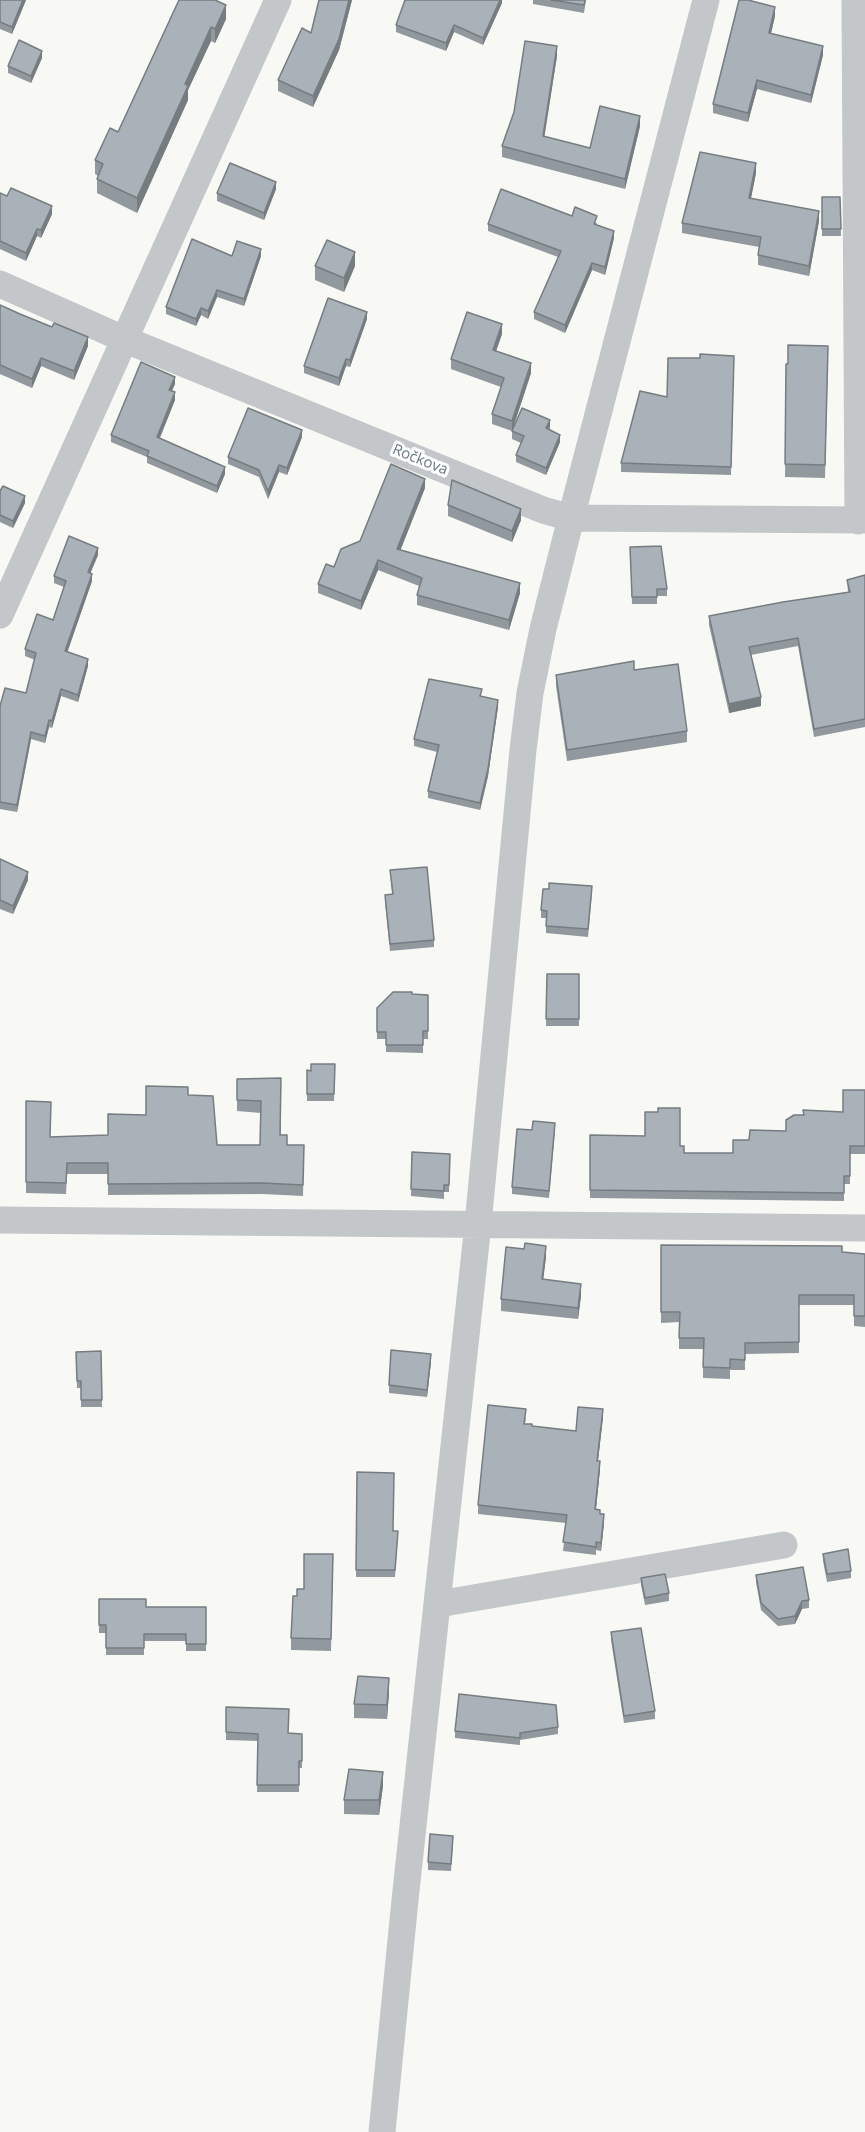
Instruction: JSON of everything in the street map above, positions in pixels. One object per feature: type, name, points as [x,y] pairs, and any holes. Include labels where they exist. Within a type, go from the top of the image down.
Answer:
[{"type":"street","points":[[0,615],[278,0]]},
{"type":"street","points":[[382,2132],[478,1224],[530,693],[571,518],[706,0]]},
{"type":"street","points":[[859,12],[861,521]]},
{"type":"street","name":"Ročkova","points":[[0,284],[126,340],[543,510],[571,518],[861,521]]},
{"type":"street","points":[[0,1220],[865,1228]]},
{"type":"street","points":[[438,1604],[784,1545]]},
{"type":"building","points":[[0,0],[23,0],[12,27],[0,22]]},
{"type":"building","points":[[179,0],[215,0],[226,5],[215,29],[211,27],[185,84],[188,86],[137,198],[97,179],[103,164],[95,160],[110,128],[118,132]]},
{"type":"building","points":[[319,0],[349,0],[339,39],[313,96],[278,80],[302,28],[311,33]]},
{"type":"building","points":[[405,0],[500,0],[483,38],[454,25],[446,43],[396,25]]},
{"type":"building","points":[[551,0],[585,0],[584,5]]},
{"type":"building","points":[[739,0],[775,7],[769,33],[823,46],[811,95],[757,80],[748,113],[713,104]]},
{"type":"building","points":[[19,40],[42,51],[31,76],[8,66]]},
{"type":"building","points":[[525,41],[557,46],[543,136],[590,148],[600,106],[640,116],[625,179],[502,146],[514,112]]},
{"type":"building","points":[[700,152],[756,163],[749,198],[819,211],[809,266],[758,255],[761,237],[682,223]]},
{"type":"building","points":[[230,163],[276,182],[264,213],[217,193]]},
{"type":"building","points":[[11,188],[52,206],[41,230],[37,229],[26,253],[0,241],[0,193],[7,196]]},
{"type":"building","points":[[501,189],[572,216],[575,207],[597,216],[594,224],[614,231],[605,267],[592,263],[565,325],[534,312],[561,251],[488,224]]},
{"type":"building","points":[[822,197],[840,197],[841,229],[822,229]]},
{"type":"building","points":[[192,239],[232,256],[237,241],[261,249],[244,299],[217,290],[208,311],[201,308],[196,319],[166,307]]},
{"type":"building","points":[[327,240],[355,252],[344,278],[315,266]]},
{"type":"building","points":[[328,298],[367,312],[350,360],[346,359],[339,378],[304,366]]},
{"type":"building","points":[[0,305],[52,327],[54,323],[88,337],[74,371],[41,358],[32,379],[0,365]]},
{"type":"building","points":[[467,312],[502,324],[493,350],[531,363],[512,421],[492,414],[504,378],[451,359]]},
{"type":"building","points":[[788,345],[828,346],[825,465],[785,464]]},
{"type":"building","points":[[700,354],[734,356],[731,467],[621,463],[640,391],[667,397],[668,358],[700,358]]},
{"type":"building","points":[[141,362],[175,377],[169,390],[175,392],[157,437],[225,467],[217,486],[147,456],[149,451],[111,435]]},
{"type":"building","points":[[248,408],[302,430],[287,468],[279,465],[268,491],[259,470],[228,457]]},
{"type":"building","points":[[522,408],[550,420],[546,428],[560,435],[546,468],[516,455],[524,436],[512,431]]},
{"type":"building","points":[[391,464],[425,479],[397,549],[520,583],[509,620],[417,595],[422,578],[378,560],[361,601],[318,584],[326,564],[334,567],[341,549],[360,541]]},
{"type":"building","points":[[452,480],[521,509],[512,531],[448,505]]},
{"type":"building","points":[[3,486],[25,496],[13,521],[0,515],[0,491]]},
{"type":"building","points":[[69,536],[98,548],[88,572],[92,574],[65,651],[88,659],[78,695],[61,689],[45,736],[31,732],[17,805],[0,802],[0,706],[5,688],[26,693],[36,653],[25,649],[37,614],[53,620],[66,581],[54,576]]},
{"type":"building","points":[[661,546],[667,589],[657,589],[657,597],[632,597],[630,547]]},
{"type":"building","points":[[865,575],[865,719],[814,729],[798,638],[749,647],[761,697],[729,704],[709,616],[850,592],[847,580]]},
{"type":"building","points":[[634,661],[634,670],[678,664],[687,731],[567,750],[556,675]]},
{"type":"building","points":[[429,679],[482,689],[480,696],[498,700],[488,769],[480,803],[428,791],[439,745],[414,739]]},
{"type":"building","points":[[0,859],[28,872],[13,906],[0,900]]},
{"type":"building","points":[[427,867],[434,940],[390,944],[385,895],[393,894],[390,870]]},
{"type":"building","points":[[549,883],[592,886],[588,929],[546,926],[547,911],[541,910],[543,889],[549,889]]},
{"type":"building","points":[[547,974],[579,974],[579,1019],[546,1019]]},
{"type":"building","points":[[393,992],[428,995],[428,1031],[423,1031],[423,1045],[386,1045],[386,1032],[377,1032],[377,1008]]},
{"type":"building","points":[[311,1064],[335,1064],[334,1094],[307,1094],[307,1070],[311,1071]]},
{"type":"building","points":[[281,1078],[280,1135],[287,1135],[287,1145],[304,1145],[303,1185],[108,1184],[108,1163],[67,1163],[66,1183],[26,1182],[26,1101],[51,1102],[50,1137],[108,1135],[108,1114],[146,1115],[146,1086],[188,1087],[188,1095],[213,1096],[217,1145],[260,1145],[261,1101],[237,1100],[237,1079]]},
{"type":"building","points":[[843,1090],[865,1090],[865,1146],[850,1146],[850,1176],[844,1176],[844,1193],[590,1190],[590,1135],[645,1136],[645,1112],[658,1112],[658,1108],[680,1108],[680,1146],[684,1146],[684,1153],[733,1153],[733,1140],[749,1140],[750,1130],[786,1131],[786,1120],[794,1115],[804,1115],[803,1110],[843,1112]]},
{"type":"building","points":[[533,1121],[555,1123],[549,1191],[512,1187],[517,1129],[532,1130]]},
{"type":"building","points":[[412,1152],[450,1154],[449,1185],[444,1185],[444,1191],[411,1189]]},
{"type":"building","points":[[525,1243],[546,1246],[542,1279],[581,1284],[578,1308],[501,1299],[506,1247],[524,1249]]},
{"type":"building","points":[[661,1245],[842,1246],[842,1252],[865,1254],[865,1316],[854,1316],[854,1295],[799,1295],[799,1342],[745,1343],[745,1360],[730,1359],[730,1368],[703,1367],[704,1338],[679,1338],[680,1312],[661,1312]]},
{"type":"building","points":[[391,1350],[431,1354],[427,1390],[389,1385]]},
{"type":"building","points":[[101,1351],[102,1400],[81,1400],[81,1381],[77,1381],[76,1352]]},
{"type":"building","points":[[488,1405],[526,1409],[524,1424],[576,1431],[578,1407],[603,1409],[597,1461],[600,1461],[595,1509],[600,1510],[600,1514],[604,1514],[601,1543],[596,1542],[596,1547],[563,1542],[567,1515],[478,1505]]},
{"type":"building","points":[[357,1472],[394,1473],[393,1531],[398,1531],[395,1570],[356,1570]]},
{"type":"building","points":[[848,1549],[851,1571],[827,1574],[823,1554]]},
{"type":"building","points":[[304,1554],[333,1554],[331,1639],[291,1638],[293,1596],[297,1596],[297,1589],[304,1589]]},
{"type":"building","points":[[803,1567],[809,1600],[802,1601],[795,1616],[778,1619],[761,1603],[756,1575]]},
{"type":"building","points":[[665,1574],[669,1593],[645,1598],[641,1578]]},
{"type":"building","points":[[99,1599],[146,1599],[146,1607],[206,1607],[206,1644],[186,1644],[186,1634],[144,1634],[144,1648],[106,1648],[106,1625],[99,1625]]},
{"type":"building","points":[[641,1628],[655,1711],[624,1716],[611,1632]]},
{"type":"building","points":[[358,1676],[389,1678],[387,1705],[354,1704]]},
{"type":"building","points":[[459,1694],[556,1705],[558,1727],[520,1733],[520,1738],[455,1731]]},
{"type":"building","points":[[226,1707],[289,1709],[288,1733],[302,1734],[299,1785],[257,1785],[258,1734],[226,1732]]},
{"type":"building","points":[[349,1769],[383,1772],[379,1800],[344,1800]]},
{"type":"building","points":[[430,1834],[453,1836],[451,1864],[428,1862]]}]
